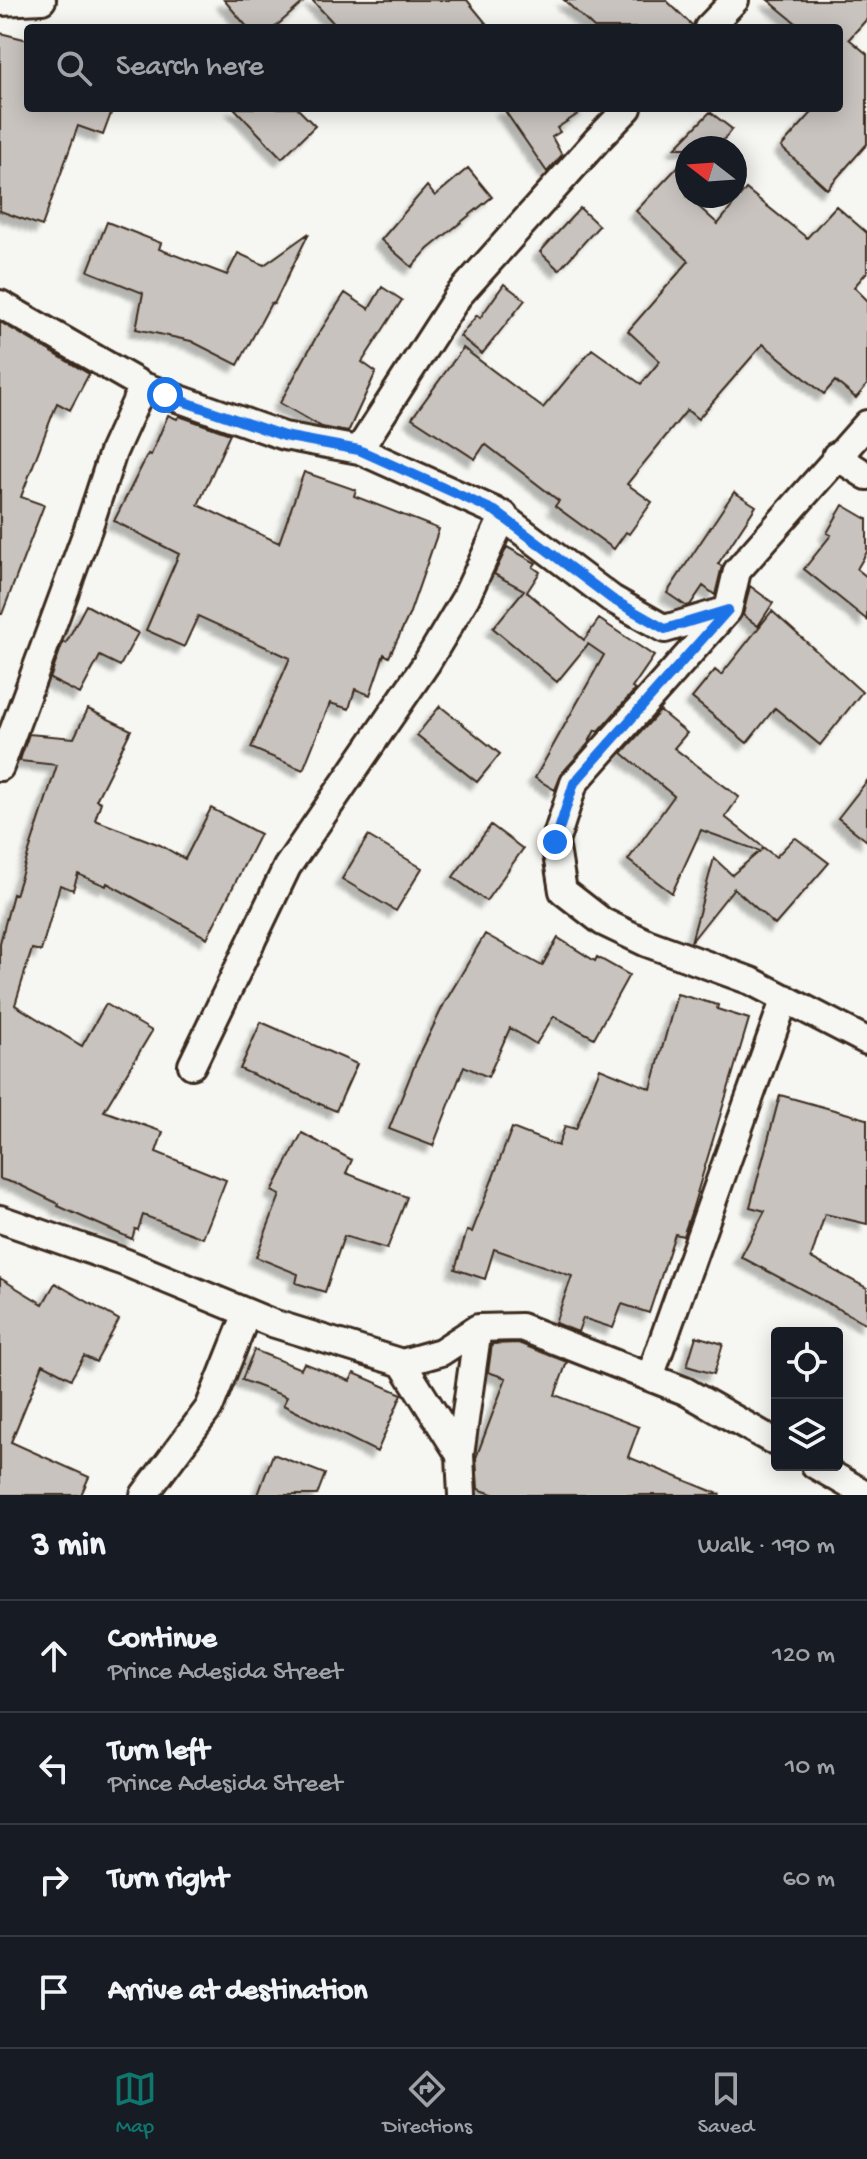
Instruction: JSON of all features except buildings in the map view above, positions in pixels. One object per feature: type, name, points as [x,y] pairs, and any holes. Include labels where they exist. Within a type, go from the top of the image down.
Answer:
[{"type":"street","points":[[0,2],[42,0]]},
{"type":"street","points":[[712,24],[735,0]]},
{"type":"street","points":[[359,450],[458,296],[624,112]]},
{"type":"street","points":[[0,304],[143,386],[284,436],[359,450],[504,515],[612,599],[665,629],[728,610]]},
{"type":"street","points":[[0,767],[88,529],[113,452],[143,386]]},
{"type":"street","points":[[867,424],[737,571],[728,610],[574,783],[555,842],[563,891],[603,922],[647,943],[751,981],[867,1041]]},
{"type":"street","points":[[836,456],[867,476]]},
{"type":"street","points":[[192,1065],[287,867],[426,664],[466,597],[504,515]]},
{"type":"street","points":[[650,1377],[785,998]]},
{"type":"street","points":[[0,1219],[124,1262],[272,1323],[402,1363],[441,1352],[478,1328],[521,1327],[685,1391],[771,1440]]},
{"type":"street","points":[[144,1495],[209,1408],[247,1313]]},
{"type":"street","points":[[462,1495],[460,1455],[478,1328]]},
{"type":"street","points":[[402,1363],[460,1455]]},
{"type":"street","points":[[824,1471],[858,1493]]},
{"type":"route","points":[[165,395],[284,436],[359,450],[504,515],[612,599],[665,629],[728,610],[574,783],[555,842]]}]
